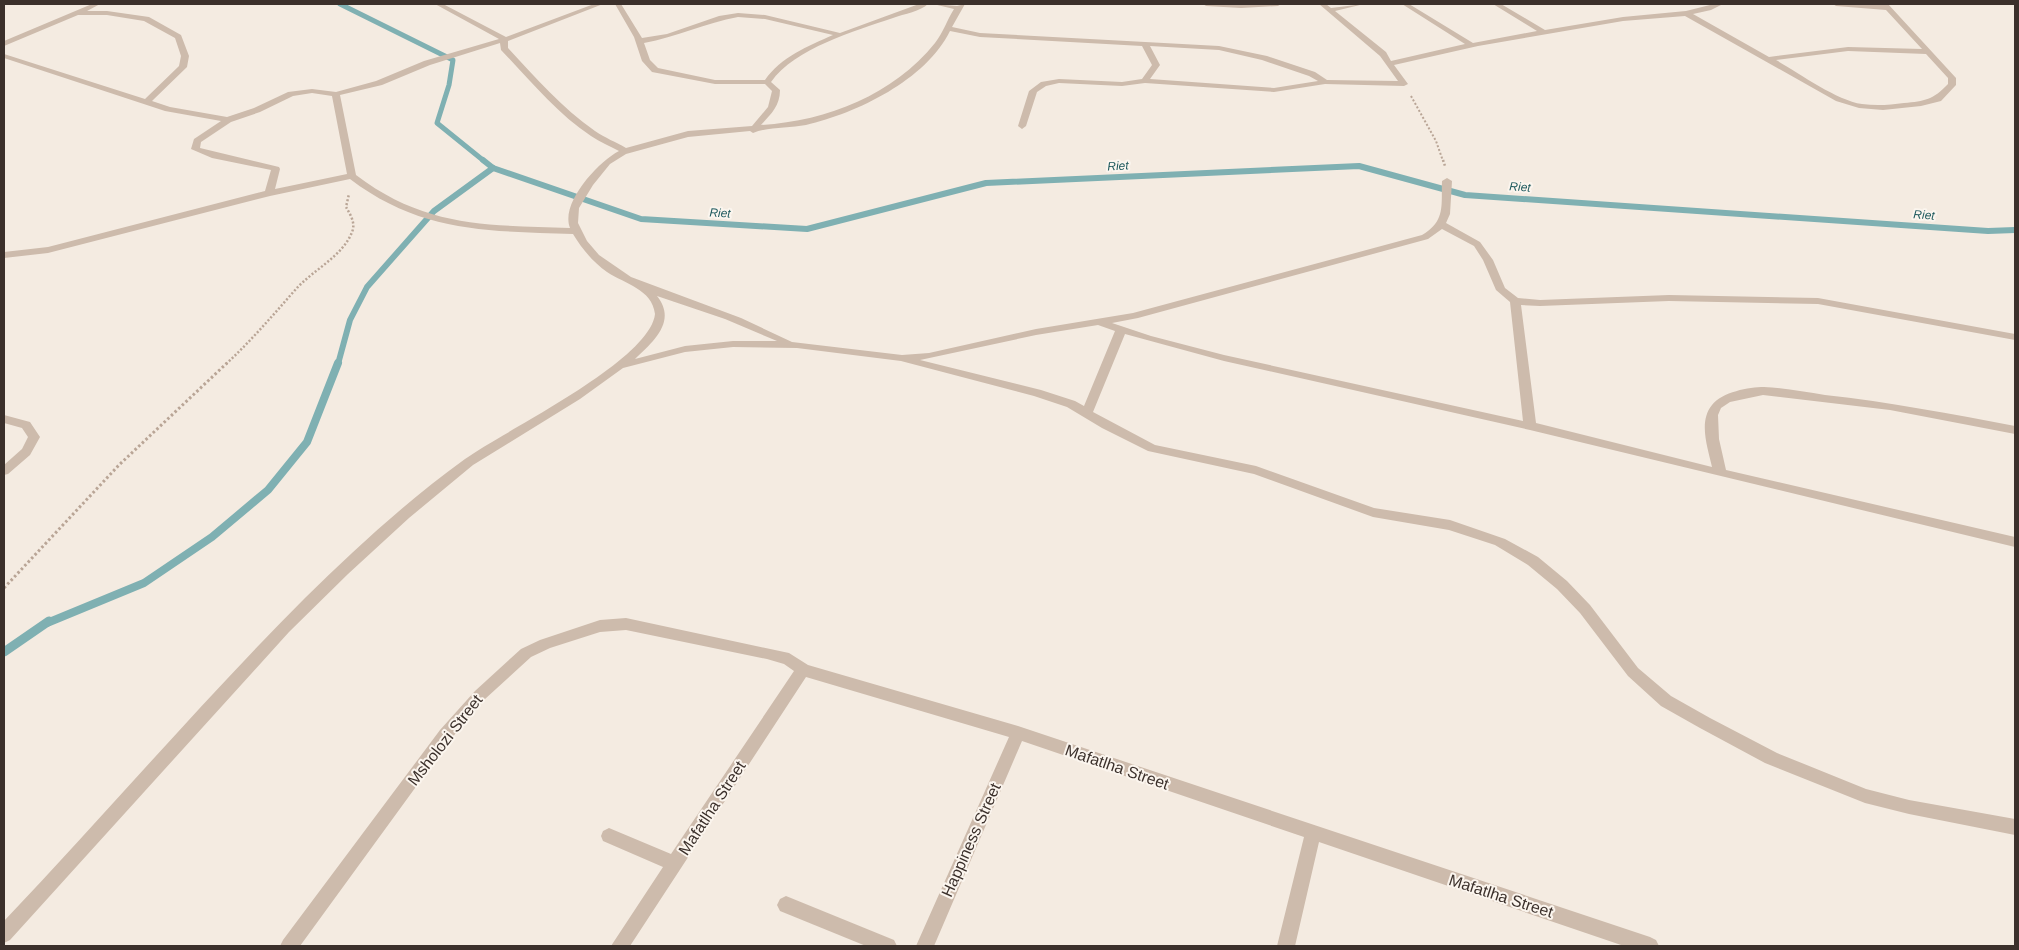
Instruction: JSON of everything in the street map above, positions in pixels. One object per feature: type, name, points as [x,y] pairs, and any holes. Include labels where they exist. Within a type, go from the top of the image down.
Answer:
[{"type":"street","points":[[4,44],[97,4]]},
{"type":"street","points":[[438,4],[504,39]]},
{"type":"street","points":[[269,193],[276,169],[264,164],[209,156],[195,149],[197,141],[228,120],[291,94],[312,91],[336,94],[379,83],[427,63],[504,39],[600,4]]},
{"type":"street","points":[[618,4],[640,41],[648,64],[661,72],[715,82],[767,82],[776,90],[777,99],[773,107],[753,130]]},
{"type":"street","points":[[767,82],[773,72],[793,58],[840,35],[926,4]]},
{"type":"street","points":[[797,345],[721,314],[643,287],[599,262],[576,231],[571,219],[574,206],[598,170],[624,150],[688,134],[792,126],[819,119],[867,99],[912,71],[939,43],[960,6],[936,4]]},
{"type":"street","points":[[1206,4],[1278,4]]},
{"type":"street","points":[[1322,4],[1391,63],[1404,84]]},
{"type":"street","points":[[1329,10],[1361,4]]},
{"type":"street","points":[[1405,4],[1470,44]]},
{"type":"street","points":[[1496,4],[1543,32]]},
{"type":"street","points":[[1391,63],[1470,44],[1627,19],[1685,13],[1720,4]]},
{"type":"street","points":[[1685,13],[1839,99],[1858,106],[1884,108],[1930,102],[1938,99],[1948,91],[1953,82],[1952,78],[1886,6],[1836,4]]},
{"type":"street","points":[[79,13],[107,13],[146,18],[178,37],[185,56],[183,67],[147,102]]},
{"type":"street","points":[[640,41],[668,36],[722,18],[738,15],[765,17],[840,35]]},
{"type":"street","points":[[948,28],[980,35],[1144,43],[1235,51],[1312,74],[1325,82]]},
{"type":"street","points":[[504,39],[504,48],[550,97],[594,134],[624,150]]},
{"type":"street","points":[[1144,43],[1156,65],[1145,81]]},
{"type":"street","points":[[1769,59],[1848,49],[1928,52]]},
{"type":"street","points":[[4,56],[168,110],[228,120]]},
{"type":"street","points":[[1022,126],[1033,91],[1044,84],[1059,81],[1122,84],[1145,81],[1274,90],[1325,82],[1404,84]]},
{"type":"street","points":[[336,94],[352,176],[381,197],[411,210],[447,221],[490,226],[576,231]]},
{"type":"street","points":[[4,255],[48,250],[269,193],[352,176]]},
{"type":"street","points":[[618,368],[666,353],[709,346],[762,343],[797,345],[902,358],[929,356],[1036,332],[1142,314],[1412,242],[1437,232],[1446,218],[1448,181]]},
{"type":"street","points":[[1442,225],[1477,244],[1488,260],[1501,290],[1515,301],[1534,304],[1669,298],[1818,301],[2015,337]]},
{"type":"street","points":[[4,934],[271,641],[335,575],[401,515],[472,460],[618,368],[640,349],[655,331],[660,319],[660,308],[654,298],[643,287]]},
{"type":"street","points":[[1515,301],[1530,426]]},
{"type":"street","points":[[1099,322],[1224,358],[1530,426],[1720,473],[2015,542]]},
{"type":"street","points":[[1087,412],[1122,330]]},
{"type":"street","points":[[902,358],[922,365],[1037,393],[1071,404],[1106,425],[1152,448],[1256,470],[1373,512],[1450,525],[1500,542],[1533,561],[1562,584],[1633,672],[1666,701],[1705,724],[1771,758],[1865,796],[1909,807],[2015,827]]},
{"type":"street","points":[[1720,473],[1709,423],[1712,410],[1729,397],[1746,393],[1763,391],[1890,406],[2015,430]]},
{"type":"street","points":[[4,419],[26,425],[34,436],[33,444],[4,471]]},
{"type":"street","name":"Msholozi Street","points":[[289,946],[444,735],[480,695],[526,653],[545,644],[600,626],[626,624],[767,653],[789,659],[803,670]]},
{"type":"street","name":"Mafatlha Street","points":[[620,946],[803,670],[1018,733],[1648,946]]},
{"type":"street","name":"Happiness Street","points":[[925,946],[1018,733]]},
{"type":"street","points":[[1286,946],[1313,834]]},
{"type":"street","name":"Mafatlha Street","points":[[609,836],[675,864]]},
{"type":"street","points":[[786,905],[888,946]]},
{"type":"path","points":[[1404,84],[1436,141],[1448,181]]},
{"type":"path","points":[[4,588],[119,465],[243,348],[297,288],[340,249],[353,231],[353,218],[346,207],[352,176]]},
{"type":"waterway","name":"Riet","points":[[340,4],[453,60],[449,85],[437,123],[484,161]]},
{"type":"waterway","name":"Riet","points":[[483,160],[493,168]]},
{"type":"waterway","name":"Riet","points":[[493,168],[641,219],[807,229],[986,183],[1359,166],[1465,195],[1988,231],[2015,230]]},
{"type":"waterway","points":[[338,364],[350,320],[367,287],[434,211],[493,168]]},
{"type":"waterway","points":[[47,623],[144,583],[212,537],[268,490],[307,442],[338,363]]},
{"type":"waterway","points":[[4,652],[49,621]]}]
